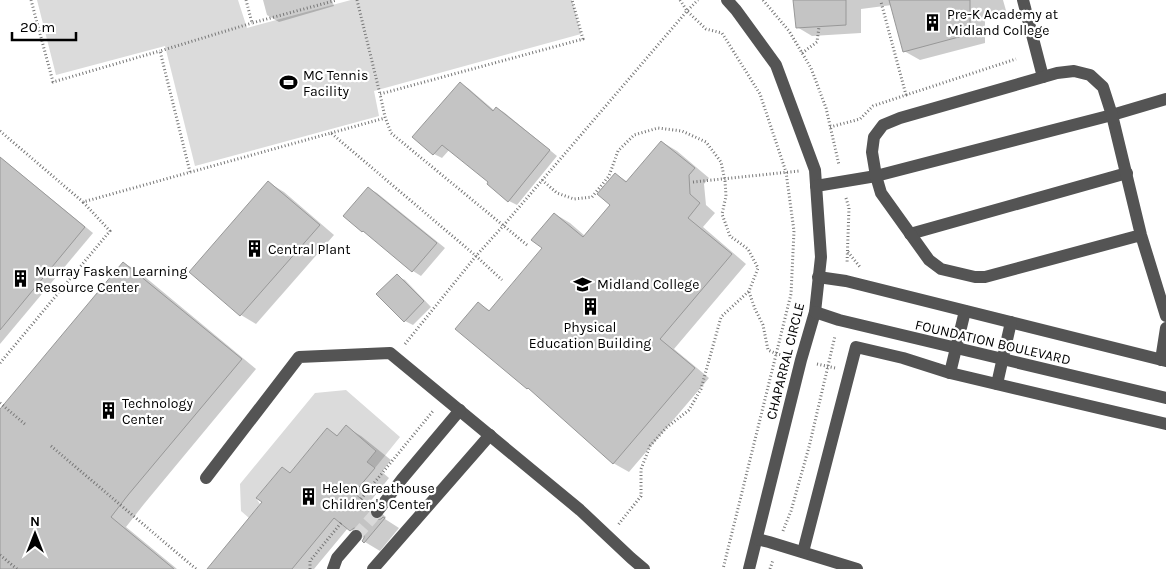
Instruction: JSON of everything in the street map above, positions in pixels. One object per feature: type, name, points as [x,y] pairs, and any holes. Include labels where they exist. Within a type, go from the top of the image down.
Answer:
[{"type":"street","name":"CHAPARRAL CIRCLE","points":[[727,0],[776,65],[815,170],[821,257],[815,312],[801,360],[749,569]]},
{"type":"street","points":[[1023,0],[1042,77]]},
{"type":"street","points":[[1141,235],[985,277],[974,277],[941,269],[929,260],[882,193],[876,176],[872,152],[874,137],[883,125],[900,118],[1042,77],[1074,71],[1090,75],[1103,87],[1112,115],[1141,235],[1166,316]]},
{"type":"street","points":[[816,186],[876,176],[1112,115],[1166,99]]},
{"type":"street","points":[[910,234],[1127,173]]},
{"type":"street","name":"FOUNDATION BOULEVARD","points":[[818,277],[846,281],[1164,360]]},
{"type":"street","points":[[950,373],[965,310]]},
{"type":"street","name":"FOUNDATION BOULEVARD","points":[[815,312],[839,320],[1166,398]]},
{"type":"street","points":[[997,384],[1011,322]]},
{"type":"street","points":[[1164,360],[1166,328]]},
{"type":"street","points":[[803,552],[856,347],[903,358],[950,373],[1166,424]]},
{"type":"street","points":[[206,478],[299,357],[390,353],[580,510],[644,569]]},
{"type":"street","points":[[377,512],[460,410]]},
{"type":"street","points":[[373,569],[490,435]]},
{"type":"street","points":[[333,569],[337,558],[356,536]]},
{"type":"street","points":[[757,539],[857,569]]},
{"type":"path","points":[[31,0],[53,82],[337,0]]},
{"type":"path","points":[[246,0],[252,23]]},
{"type":"path","points":[[357,0],[385,118],[391,134],[527,245]]},
{"type":"path","points":[[380,94],[582,39],[572,0]]},
{"type":"path","points":[[680,0],[687,11],[706,29],[722,33],[760,94],[786,172],[794,231],[791,294],[723,569]]},
{"type":"path","points":[[412,350],[405,344],[476,256],[698,0]]},
{"type":"path","points":[[880,2],[906,95]]},
{"type":"path","points":[[802,53],[817,42],[819,27]]},
{"type":"path","points":[[160,51],[190,172]]},
{"type":"path","points":[[830,127],[860,119],[873,106],[1016,59]]},
{"type":"path","points":[[83,202],[385,118]]},
{"type":"path","points":[[542,180],[557,193],[574,199],[592,197],[609,176],[618,151],[634,135],[658,128],[682,131],[706,142],[721,162],[726,196],[722,214],[730,236],[748,249],[758,268],[749,291],[721,317],[701,389],[689,410],[666,428],[650,446],[641,469],[640,496],[618,526]]},
{"type":"path","points":[[0,131],[83,202],[110,231],[0,363]]},
{"type":"path","points":[[331,133],[502,280]]},
{"type":"path","points":[[693,182],[815,170]]},
{"type":"path","points":[[749,291],[755,310],[763,325],[768,350],[777,354],[828,366]]},
{"type":"path","points":[[361,499],[444,397]]},
{"type":"path","points":[[0,403],[26,425]]},
{"type":"path","points":[[50,446],[196,569]]},
{"type":"path","points":[[0,555],[17,569]]},
{"type":"shaded area","name":"MC Tennis Facility","points":[[37,0],[238,0],[247,28],[351,0],[572,0],[581,34],[374,91],[379,116],[195,166],[165,46],[56,75]]},
{"type":"shaded area","points":[[346,390],[400,437],[375,468],[367,462],[376,450],[346,426],[337,436],[327,428],[290,473],[282,467],[256,498],[260,504],[249,518],[241,511],[240,484],[315,393]]},
{"type":"building","points":[[793,0],[846,0],[846,25],[796,28]]},
{"type":"building","name":"Pre-K Academy at Midland College","points":[[889,0],[970,0],[970,34],[903,52]]},
{"type":"building","points":[[460,82],[493,111],[496,107],[550,150],[508,202],[487,184],[488,182],[442,145],[433,155],[412,137]]},
{"type":"building","name":"Physical Education Building","points":[[661,141],[695,168],[689,175],[690,194],[700,203],[688,218],[732,254],[660,339],[695,368],[613,464],[528,388],[455,329],[478,302],[489,311],[542,248],[531,240],[554,213],[583,237],[610,205],[597,194],[615,173],[626,182]]},
{"type":"building","name":"Murray Fasken Learning Resource Center","points":[[0,157],[85,227],[0,330]]},
{"type":"building","name":"Central Plant","points":[[268,181],[320,225],[240,316],[189,272]]},
{"type":"building","points":[[368,187],[437,243],[412,272],[343,216]]},
{"type":"building","name":"Technology Center","points":[[123,262],[242,359],[111,517],[174,569],[0,569],[0,409]]},
{"type":"building","points":[[397,274],[424,301],[404,322],[376,294]]},
{"type":"building","name":"Helen Greathouse Children's Center","points":[[346,425],[376,451],[367,462],[375,468],[354,493],[371,507],[369,511],[372,518],[376,520],[385,518],[364,543],[362,541],[364,534],[361,530],[354,528],[350,531],[334,518],[292,569],[207,569],[262,502],[256,498],[282,467],[290,473],[327,428],[337,436]]},
{"type":"tunnel","points":[[356,536],[377,512]]},
{"type":"place","name":"Pre-K Academy at Midland College","points":[[933,22]]},
{"type":"place","name":"MC Tennis Facility","points":[[289,83]]},
{"type":"place","name":"Central Plant","points":[[254,249]]},
{"type":"place","name":"Murray Fasken Learning Resource Center","points":[[21,279]]},
{"type":"place","name":"Midland College","points":[[583,284]]},
{"type":"place","name":"Physical Education Building","points":[[590,307]]},
{"type":"place","name":"Technology Center","points":[[108,411]]},
{"type":"place","name":"Helen Greathouse Children's Center","points":[[308,496]]}]
